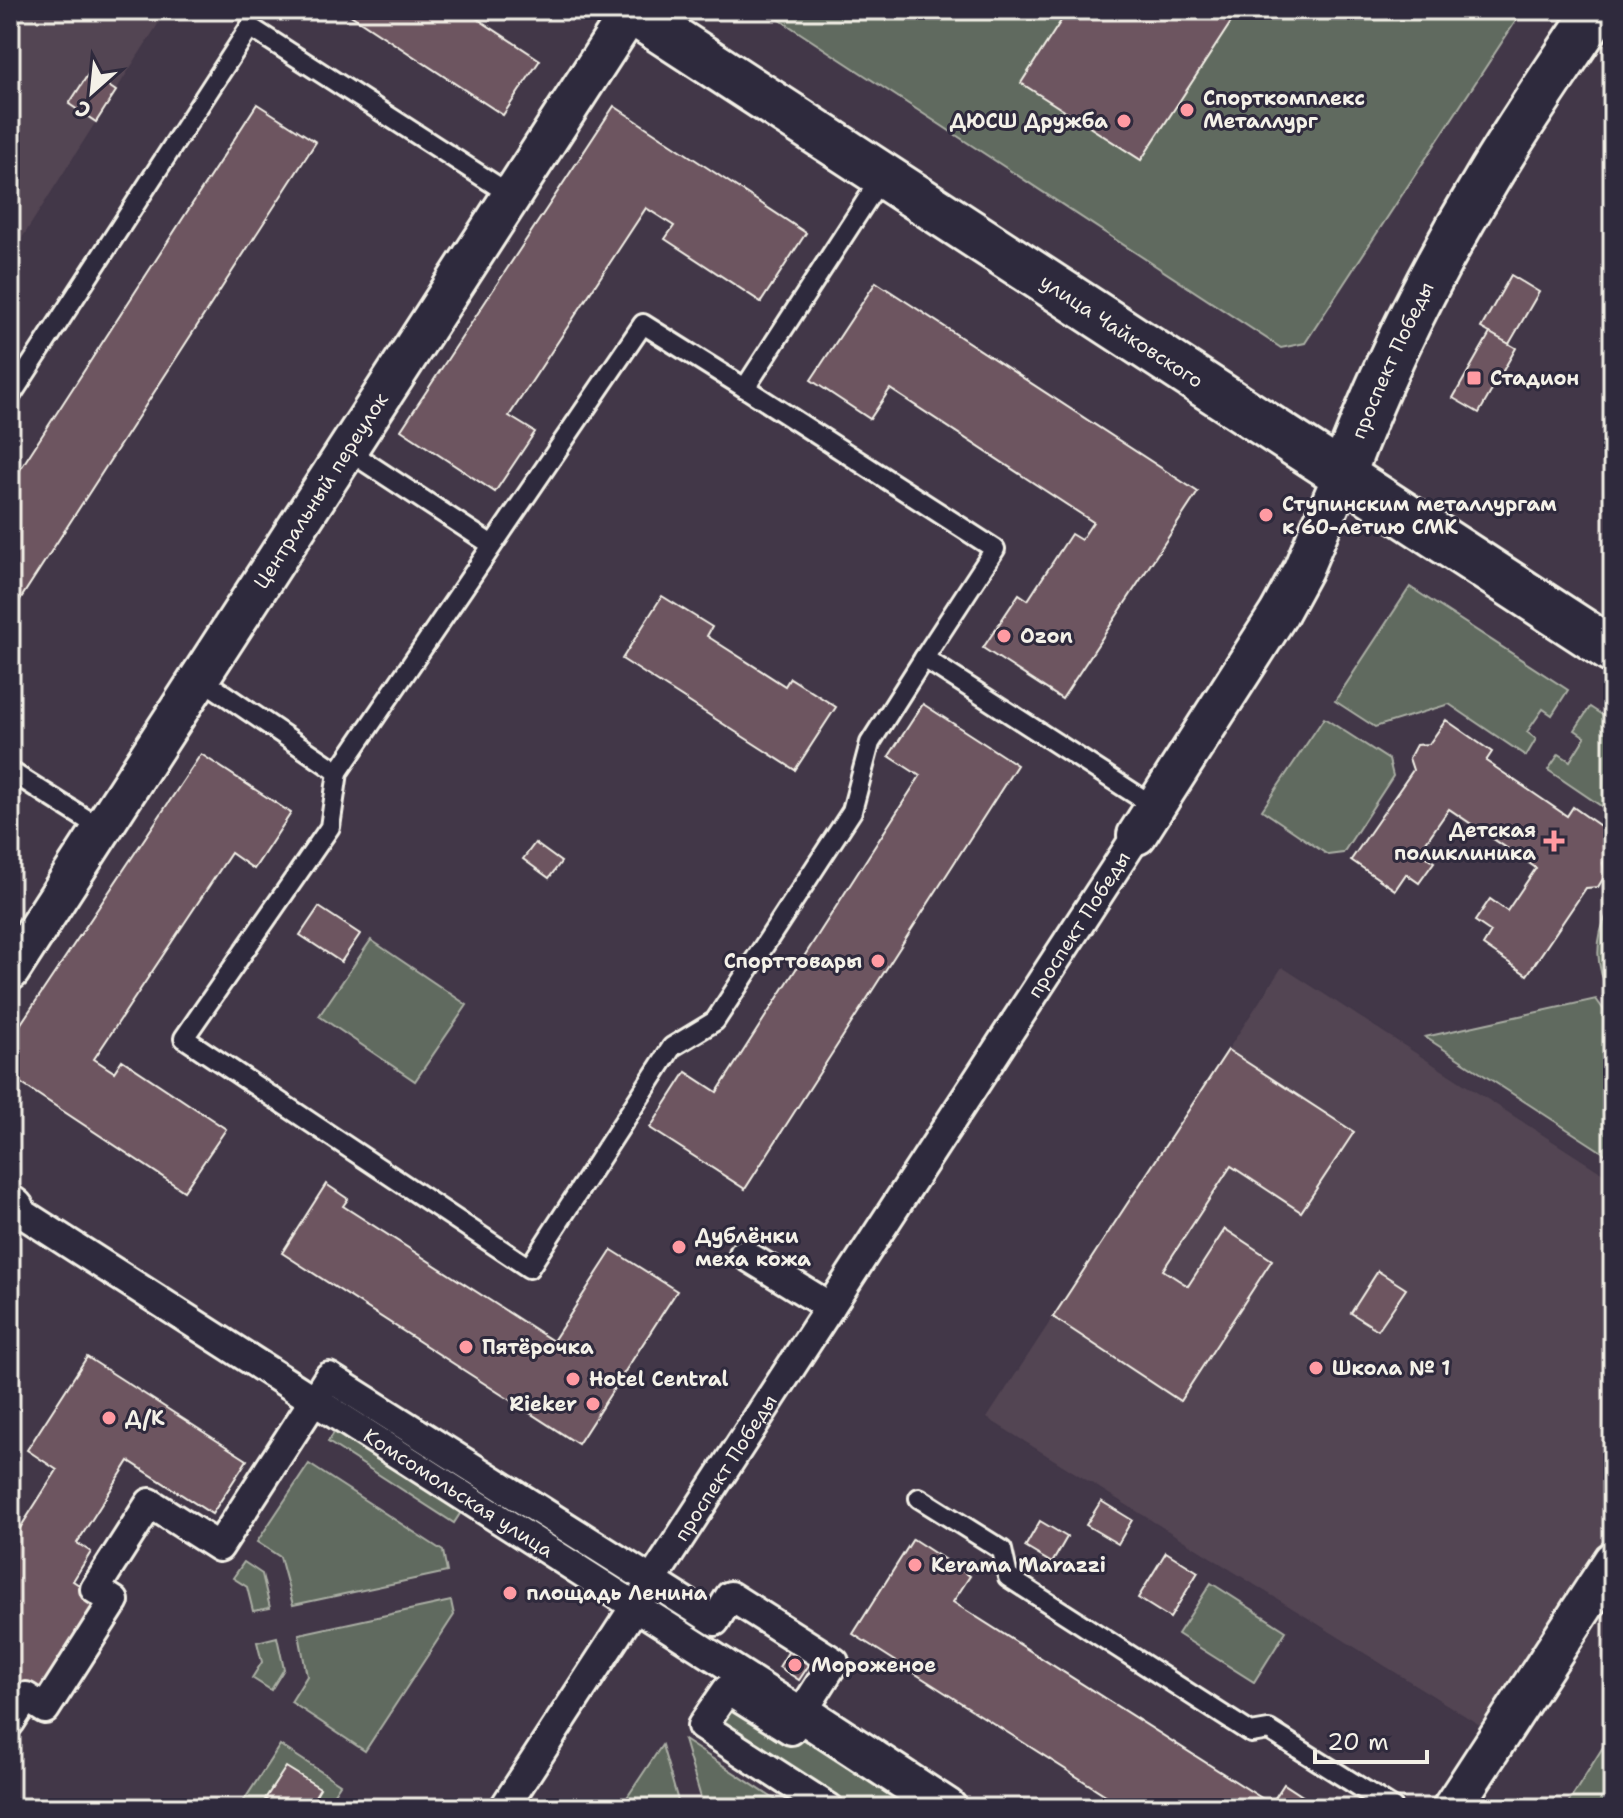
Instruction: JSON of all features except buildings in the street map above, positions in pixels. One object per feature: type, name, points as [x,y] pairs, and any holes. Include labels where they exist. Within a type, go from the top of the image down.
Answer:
[{"type":"main road","name":"проспект Победы","points":[[1343,474],[1376,391],[1441,259],[1503,152],[1597,10]]},
{"type":"main road","name":"улица Чайковского","points":[[630,11],[1613,651]]},
{"type":"street","name":"Центральный переулок","points":[[10,971],[630,11]]},
{"type":"street","name":"проспект Победы","points":[[504,1808],[1279,613],[1309,558],[1343,474]]},
{"type":"street","name":"Комсомольская улица","points":[[12,1206],[947,1808]]},
{"type":"street","points":[[744,1254],[830,1307]]},
{"type":"street","points":[[10,1722],[26,1697],[45,1709],[114,1601],[95,1589],[150,1503],[219,1547],[329,1377],[715,1621],[730,1596],[834,1662],[791,1730],[727,1690],[702,1726],[829,1808]]},
{"type":"street","points":[[1452,1808],[1613,1561]]},
{"type":"lane","points":[[10,397],[250,27],[511,195]]},
{"type":"lane","points":[[745,388],[883,175]]},
{"type":"lane","points":[[643,324],[995,549],[870,743],[852,811],[715,1021],[672,1047],[529,1268],[184,1038],[330,827],[338,772],[492,545],[643,324]]},
{"type":"lane","points":[[347,450],[492,545]]},
{"type":"lane","points":[[924,658],[1146,821]]},
{"type":"lane","points":[[200,678],[338,772]]},
{"type":"lane","points":[[10,771],[102,829]]},
{"type":"lane","points":[[919,1498],[1002,1550],[1008,1577],[1251,1733],[1269,1730],[1393,1808]]},
{"type":"shaded area","points":[[10,10],[167,10],[10,257]]},
{"type":"shaded area","name":"Школа № 1","points":[[1282,967],[1613,1180],[1613,1527],[1483,1727],[987,1418]]},
{"type":"green space","name":"Спорткомплекс Металлург","points":[[765,10],[1523,10],[1305,343],[1281,348]]},
{"type":"green space","points":[[1410,587],[1568,690],[1552,715],[1543,709],[1527,732],[1536,739],[1526,756],[1449,704],[1375,727],[1335,701]]},
{"type":"green space","points":[[1590,707],[1613,722],[1613,814],[1548,770],[1559,754],[1570,761],[1585,737],[1575,730]]},
{"type":"green space","points":[[1324,718],[1389,760],[1393,776],[1343,853],[1328,855],[1262,810]]},
{"type":"green space","points":[[1613,901],[1613,983],[1605,984],[1598,952],[1604,922]]},
{"type":"green space","points":[[371,940],[467,1005],[415,1081],[319,1016]]},
{"type":"green space","points":[[1596,999],[1613,1023],[1613,1159],[1425,1037]]},
{"type":"green space","points":[[337,1428],[463,1509],[454,1523],[328,1442]]},
{"type":"green space","points":[[309,1464],[443,1551],[447,1572],[293,1605],[280,1557],[257,1542]]},
{"type":"green space","points":[[244,1562],[262,1574],[270,1608],[253,1611],[247,1587],[233,1578]]},
{"type":"green space","points":[[1211,1583],[1286,1631],[1254,1682],[1178,1634]]},
{"type":"green space","points":[[451,1601],[454,1615],[365,1751],[291,1702],[307,1676],[299,1634]]},
{"type":"green space","points":[[277,1637],[284,1669],[271,1690],[252,1678],[262,1662],[257,1642]]},
{"type":"green space","points":[[727,1690],[909,1808],[829,1808],[702,1726]]},
{"type":"green space","points":[[1613,1731],[1613,1808],[1565,1808]]},
{"type":"green space","points":[[684,1740],[788,1808],[704,1808]]},
{"type":"green space","points":[[280,1745],[340,1784],[324,1808],[246,1808],[241,1805]]},
{"type":"green space","points":[[662,1745],[680,1808],[620,1808]]},
{"type":"place","name":"Спорткомплекс Металлург","points":[[1187,110]]},
{"type":"place","name":"ДЮСШ Дружба","points":[[1124,121]]},
{"type":"place","name":"Стадион","points":[[1474,378]]},
{"type":"place","name":"Ступинским металлургам к 60-летию СМК","points":[[1266,515]]},
{"type":"place","name":"Ozon","points":[[1004,636]]},
{"type":"place","name":"Детская поликлиника","points":[[1554,841]]},
{"type":"place","name":"Спорттовары","points":[[878,961]]},
{"type":"place","name":"Дублёнки меха кожа","points":[[679,1247]]},
{"type":"place","name":"Пятёрочка","points":[[466,1347]]},
{"type":"place","name":"Школа № 1","points":[[1316,1368]]},
{"type":"place","name":"Hotel Central","points":[[573,1379]]},
{"type":"place","name":"Rieker","points":[[593,1404]]},
{"type":"place","name":"Д/К","points":[[109,1418]]},
{"type":"place","name":"Kerama Marazzi","points":[[915,1565]]},
{"type":"place","name":"площадь Ленина","points":[[510,1593]]},
{"type":"place","name":"Мороженое","points":[[795,1665]]}]
